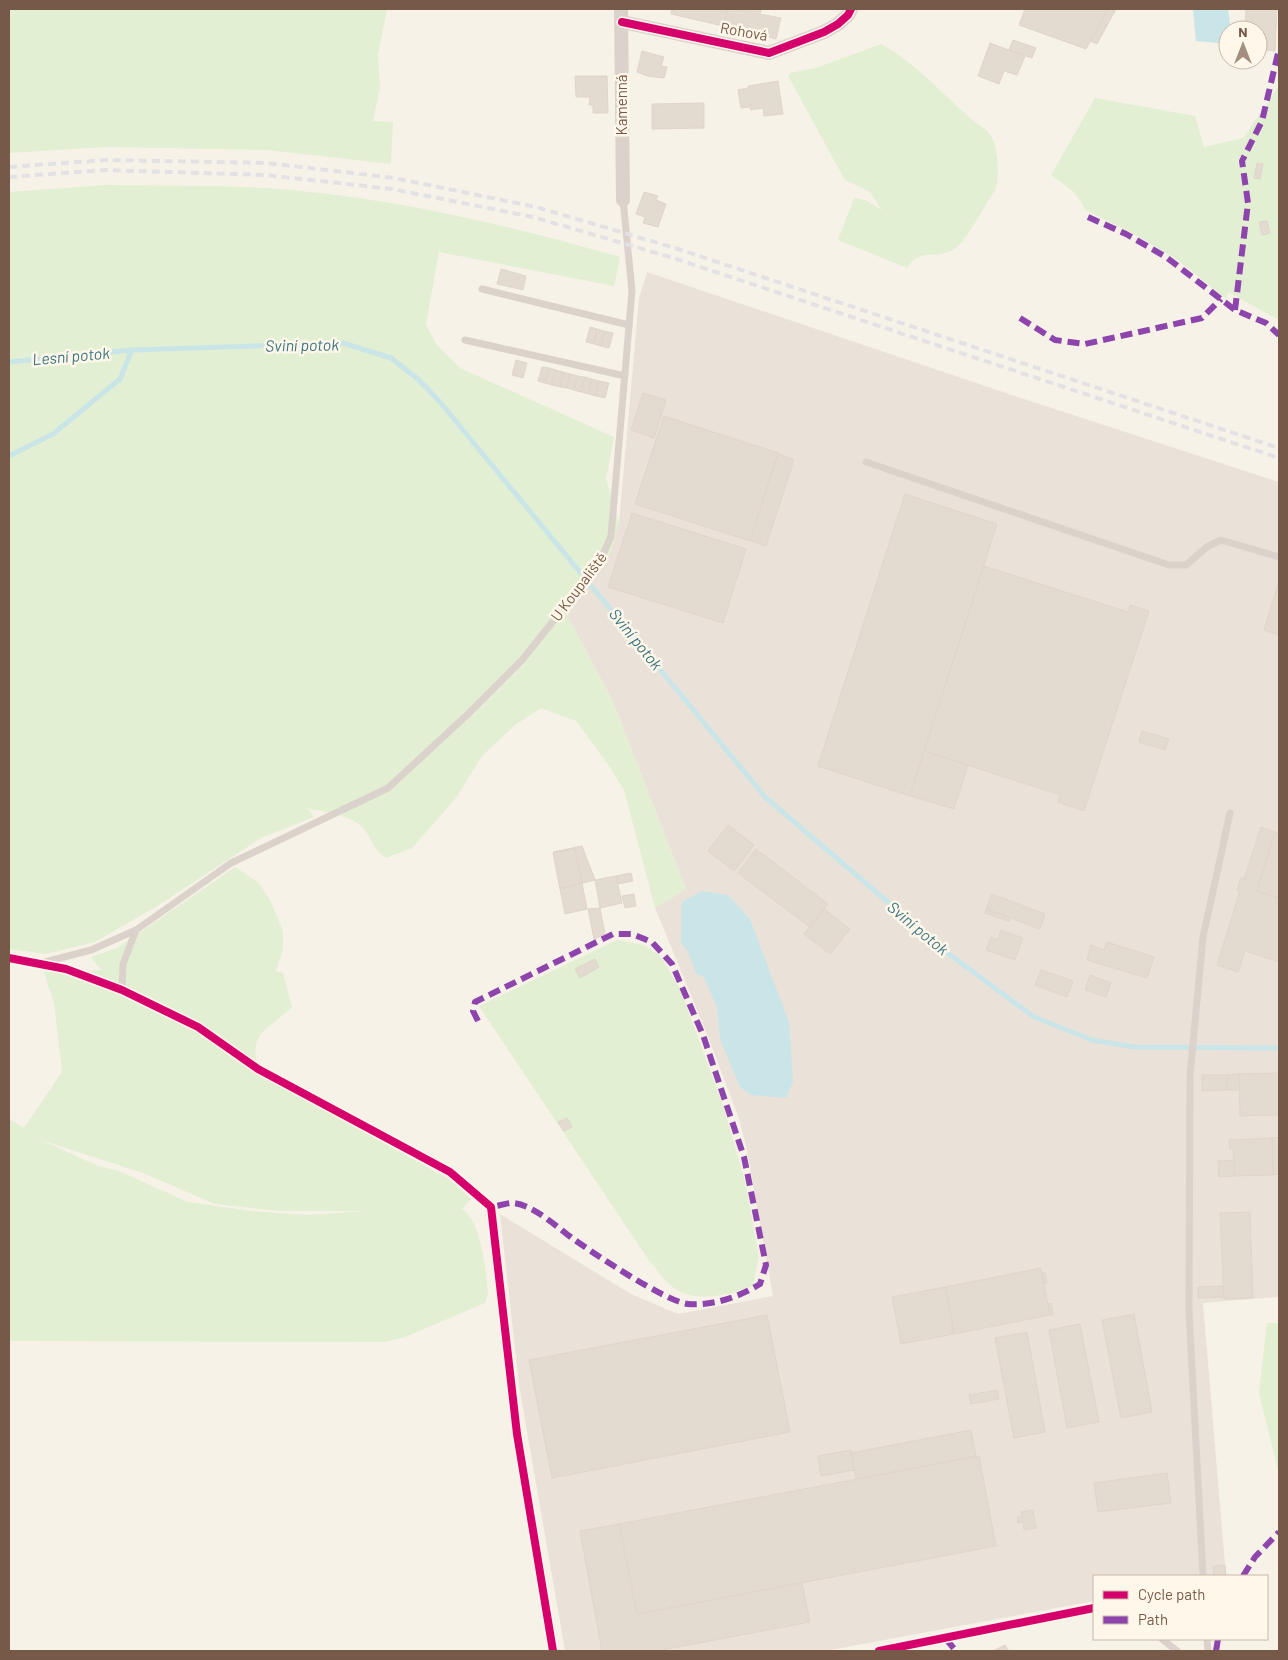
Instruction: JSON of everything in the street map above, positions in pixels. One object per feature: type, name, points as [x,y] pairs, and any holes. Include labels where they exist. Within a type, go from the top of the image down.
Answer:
[{"type":"street","name":"Rohová","points":[[622,16],[769,53],[824,32],[843,20],[851,9]]},
{"type":"street","name":"Kamenná","points":[[622,16],[623,200]]},
{"type":"lane","name":"U Koupaliště","points":[[42,963],[91,950],[136,930],[231,863],[335,815],[388,788],[467,715],[522,660],[600,564],[611,536],[632,291],[623,200]]},
{"type":"lane","points":[[482,290],[629,325]]},
{"type":"lane","points":[[465,340],[625,376]]},
{"type":"lane","points":[[866,462],[1169,565],[1186,565],[1207,547],[1221,540],[1279,557]]},
{"type":"lane","points":[[1203,1575],[1189,1311],[1190,1076],[1202,937],[1230,813]]},
{"type":"lane","points":[[122,990],[122,964],[136,930]]},
{"type":"lane","points":[[9,958],[66,969],[122,990],[198,1026],[258,1069],[450,1172],[491,1207],[517,1434],[553,1651]]},
{"type":"lane","points":[[879,1651],[1093,1608]]},
{"type":"lane","points":[[1163,1640],[1177,1651]]},
{"type":"shaded area","points":[[647,272],[1018,397],[1279,482],[1279,1297],[1203,1303],[1226,1575],[1093,1575],[1093,1601],[825,1651],[565,1651],[519,1385],[500,1214],[631,1294],[678,1314],[773,1296],[746,1146],[739,1119],[709,1039],[655,908],[686,889],[613,702],[567,615],[596,576],[619,523],[639,298]]},
{"type":"green space","points":[[9,9],[387,9],[378,55],[380,87],[373,121],[393,122],[391,164],[268,150],[105,147],[9,153]]},
{"type":"green space","points":[[881,44],[917,69],[972,120],[988,132],[994,143],[997,156],[998,171],[995,190],[962,242],[951,251],[918,257],[907,268],[838,240],[854,198],[865,200],[882,210],[870,192],[845,180],[788,76],[790,73],[816,68]]},
{"type":"green space","points":[[1279,86],[1279,320],[1228,292],[1226,299],[1179,261],[1141,238],[1086,210],[1074,192],[1051,175],[1095,98],[1195,116],[1204,147],[1243,138]]},
{"type":"green space","points":[[106,185],[265,188],[355,198],[444,213],[489,223],[620,257],[614,286],[439,252],[426,324],[436,344],[460,368],[614,437],[606,479],[619,523],[611,552],[567,615],[613,702],[686,889],[655,908],[624,790],[576,721],[541,708],[515,725],[482,756],[456,798],[412,848],[386,858],[377,850],[364,829],[354,821],[335,814],[307,808],[314,817],[261,838],[159,905],[95,942],[46,954],[9,949],[9,192]]},
{"type":"green space","points":[[235,867],[259,883],[270,900],[283,931],[283,949],[276,971],[283,973],[292,1007],[266,1028],[257,1041],[256,1060],[259,1074],[449,1179],[471,1199],[462,1209],[469,1215],[474,1224],[482,1248],[488,1295],[485,1303],[405,1337],[384,1342],[9,1341],[9,1119],[24,1128],[62,1072],[54,1003],[44,972],[101,970],[91,957],[117,948]],"holes":[[[41,1140],[143,1173],[215,1204],[279,1211],[364,1211],[308,1215],[251,1211],[188,1202],[119,1171],[98,1166]]]},
{"type":"green space","points":[[617,940],[644,945],[661,957],[681,991],[723,1105],[745,1181],[759,1257],[753,1286],[723,1295],[703,1297],[683,1293],[667,1282],[648,1259],[479,1006]]},
{"type":"green space","points":[[1267,1323],[1279,1323],[1279,1475],[1259,1393]]},
{"type":"water","points":[[1193,9],[1228,9],[1230,20],[1218,20],[1218,43],[1196,41]]},
{"type":"water","points":[[702,891],[728,895],[750,919],[789,1022],[793,1082],[786,1098],[751,1095],[740,1087],[720,1039],[717,1008],[704,977],[696,974],[688,952],[681,943],[682,902]]},
{"type":"building","points":[[672,9],[728,9],[723,26],[671,14]]},
{"type":"building","points":[[728,9],[750,11],[750,9],[761,9],[760,14],[781,18],[776,39],[723,26]]},
{"type":"building","points":[[1025,9],[1108,9],[1086,49],[1019,25]]},
{"type":"building","points":[[1108,9],[1116,9],[1097,44],[1090,41]]},
{"type":"building","points":[[1246,9],[1277,9],[1275,51],[1268,50],[1268,20],[1245,20]]},
{"type":"building","points":[[1013,40],[1036,48],[1032,58],[1009,50]]},
{"type":"building","points":[[990,43],[1025,56],[1017,75],[1004,71],[999,84],[978,76]]},
{"type":"building","points":[[642,51],[664,57],[661,66],[667,67],[664,78],[647,76],[637,72]]},
{"type":"building","points":[[575,76],[607,76],[608,113],[593,113],[593,105],[589,105],[590,97],[576,97]]},
{"type":"building","points":[[778,81],[783,114],[764,116],[763,108],[751,110],[750,107],[741,108],[738,90],[748,88],[748,86]]},
{"type":"building","points":[[704,103],[704,128],[652,129],[652,104]]},
{"type":"building","points":[[1257,163],[1263,164],[1260,179],[1254,178]]},
{"type":"building","points":[[644,192],[658,196],[656,200],[666,204],[658,227],[643,223],[645,217],[636,214]]},
{"type":"building","points":[[1267,221],[1270,233],[1262,235],[1259,222]]},
{"type":"building","points":[[501,269],[526,276],[523,290],[497,284]]},
{"type":"building","points":[[590,327],[597,329],[594,344],[586,342]]},
{"type":"building","points":[[597,329],[604,331],[601,346],[594,344]]},
{"type":"building","points":[[604,331],[613,333],[609,348],[601,346]]},
{"type":"building","points":[[516,360],[527,363],[523,378],[512,375]]},
{"type":"building","points":[[542,367],[549,368],[545,383],[538,381]]},
{"type":"building","points":[[549,368],[556,370],[552,385],[545,383]]},
{"type":"building","points":[[556,370],[563,372],[560,387],[552,385]]},
{"type":"building","points":[[563,372],[570,374],[567,388],[560,387]]},
{"type":"building","points":[[570,374],[578,376],[574,390],[567,388]]},
{"type":"building","points":[[578,376],[585,377],[581,392],[574,390]]},
{"type":"building","points":[[585,377],[592,379],[589,394],[581,392]]},
{"type":"building","points":[[592,379],[599,381],[596,396],[589,394]]},
{"type":"building","points":[[599,381],[609,383],[605,398],[596,396]]},
{"type":"building","points":[[643,393],[666,400],[654,438],[631,430]]},
{"type":"building","points":[[664,416],[778,453],[750,541],[635,504]]},
{"type":"building","points":[[778,454],[794,460],[766,546],[750,540]]},
{"type":"building","points":[[905,494],[997,524],[910,796],[818,766]]},
{"type":"building","points":[[632,513],[746,549],[723,623],[608,587]]},
{"type":"building","points":[[984,566],[1128,612],[1130,605],[1149,611],[1084,811],[1058,802],[1060,795],[924,751]]},
{"type":"building","points":[[1279,581],[1279,635],[1264,630]]},
{"type":"building","points":[[1142,731],[1169,739],[1165,750],[1139,742]]},
{"type":"building","points":[[924,751],[968,765],[954,809],[910,796]]},
{"type":"building","points":[[728,825],[754,845],[734,871],[708,851]]},
{"type":"building","points":[[1261,827],[1275,832],[1257,891],[1279,898],[1279,962],[1245,951],[1238,972],[1217,965],[1240,891],[1237,890],[1241,878],[1244,879]]},
{"type":"building","points":[[1275,832],[1279,833],[1279,898],[1257,891]]},
{"type":"building","points":[[582,846],[595,880],[582,883],[575,849],[553,852]]},
{"type":"building","points":[[575,849],[582,883],[560,889],[553,853]]},
{"type":"building","points":[[756,849],[828,904],[810,927],[738,873]]},
{"type":"building","points":[[631,873],[633,881],[618,884],[616,876]]},
{"type":"building","points":[[616,876],[622,903],[600,908],[595,880]]},
{"type":"building","points":[[582,883],[587,909],[565,914],[560,889]]},
{"type":"building","points":[[634,894],[636,906],[625,908],[622,896]]},
{"type":"building","points":[[992,894],[1045,914],[1040,929],[986,909]]},
{"type":"building","points":[[600,908],[605,934],[594,939],[588,909]]},
{"type":"building","points":[[824,909],[850,929],[830,954],[804,934]]},
{"type":"building","points":[[986,909],[1010,918],[1009,921],[985,913]]},
{"type":"building","points":[[1001,930],[1023,938],[1015,960],[986,950],[991,937],[998,940]]},
{"type":"building","points":[[1107,942],[1154,957],[1147,978],[1087,960],[1091,945],[1104,950]]},
{"type":"building","points":[[595,959],[599,967],[580,978],[575,969]]},
{"type":"building","points":[[1041,970],[1073,981],[1067,997],[1035,985]]},
{"type":"building","points":[[1090,975],[1111,983],[1106,997],[1085,990]]},
{"type":"building","points":[[1279,1073],[1279,1115],[1240,1116],[1239,1074]]},
{"type":"building","points":[[1239,1074],[1239,1090],[1227,1090],[1227,1075]]},
{"type":"building","points":[[1202,1075],[1227,1075],[1227,1090],[1202,1091]]},
{"type":"building","points":[[567,1118],[572,1127],[564,1131],[558,1122]]},
{"type":"building","points":[[1279,1137],[1279,1174],[1273,1175],[1272,1138]]},
{"type":"building","points":[[1272,1138],[1273,1175],[1234,1176],[1233,1149],[1230,1149],[1229,1140]]},
{"type":"building","points":[[1234,1160],[1234,1176],[1219,1177],[1218,1161]]},
{"type":"building","points":[[1250,1212],[1253,1298],[1224,1299],[1220,1213]]},
{"type":"building","points":[[1041,1268],[1050,1315],[954,1334],[945,1287]]},
{"type":"building","points":[[1042,1273],[1045,1273],[1047,1283],[1044,1283]]},
{"type":"building","points":[[1223,1286],[1224,1297],[1198,1298],[1198,1287]]},
{"type":"building","points":[[945,1287],[954,1334],[901,1344],[892,1297]]},
{"type":"building","points":[[1051,1303],[1053,1315],[1050,1315],[1048,1304]]},
{"type":"building","points":[[1134,1314],[1152,1412],[1121,1418],[1102,1320]]},
{"type":"building","points":[[767,1315],[790,1432],[552,1478],[529,1360]]},
{"type":"building","points":[[1080,1324],[1099,1422],[1067,1428],[1049,1330]]},
{"type":"building","points":[[1027,1332],[1045,1432],[1014,1438],[995,1338]]},
{"type":"building","points":[[997,1390],[999,1399],[971,1404],[969,1395]]},
{"type":"building","points":[[971,1430],[976,1456],[856,1479],[851,1453]]},
{"type":"building","points":[[851,1450],[854,1470],[821,1476],[818,1456]]},
{"type":"building","points":[[979,1456],[996,1546],[637,1614],[619,1524]]},
{"type":"building","points":[[1167,1473],[1171,1503],[1098,1512],[1094,1483]]},
{"type":"building","points":[[1033,1510],[1036,1528],[1024,1530],[1023,1522],[1018,1523],[1017,1517],[1022,1517],[1021,1512]]},
{"type":"building","points":[[619,1524],[637,1614],[802,1583],[810,1622],[657,1651],[602,1651],[580,1531]]},
{"type":"building","points":[[1225,1565],[1226,1575],[1214,1575],[1213,1566]]},
{"type":"building","points":[[1005,1645],[1009,1651],[993,1651]]},
{"type":"waterway","name":"Sviní potok","points":[[9,362],[132,350],[343,343],[391,358],[418,379],[440,402],[765,797],[950,955],[1034,1017],[1092,1040],[1134,1047],[1279,1048]]},
{"type":"waterway","name":"Sviní potok","points":[[9,456],[53,434],[120,379],[132,350]]},
{"type":"railway","points":[[9,167],[106,160],[267,163],[394,178],[536,207],[675,248],[1279,448]]},
{"type":"railway","points":[[9,177],[105,170],[266,175],[392,189],[533,217],[670,257],[1279,458]]},
{"type":"marked path","points":[[1235,310],[1248,203],[1242,161],[1262,121],[1279,49]]},
{"type":"marked path","points":[[1088,217],[1126,234],[1166,257],[1235,310],[1266,323],[1279,335]]},
{"type":"marked path","points":[[1020,318],[1055,340],[1085,344],[1202,318],[1221,299]]},
{"type":"marked path","points":[[478,1021],[473,1011],[475,1002],[613,934],[632,934],[652,942],[672,964],[703,1035],[744,1157],[766,1265],[760,1284],[752,1289],[735,1297],[716,1302],[688,1304],[664,1295],[630,1276],[526,1206],[510,1203],[491,1207]]},
{"type":"marked path","points":[[1244,1575],[1255,1557],[1279,1532]]},
{"type":"marked path","points":[[946,1639],[956,1651]]},
{"type":"marked path","points":[[1216,1651],[1218,1640]]},
{"type":"cycle path","points":[[622,22],[769,53],[824,32],[838,24],[848,15],[851,9]]},
{"type":"cycle path","points":[[9,958],[66,969],[122,990],[198,1027],[258,1069],[450,1172],[491,1207],[517,1434],[553,1651]]},
{"type":"cycle path","points":[[879,1651],[1093,1608]]},
{"type":"water label","name":"Lesní potok","points":[[71,356]]}]
